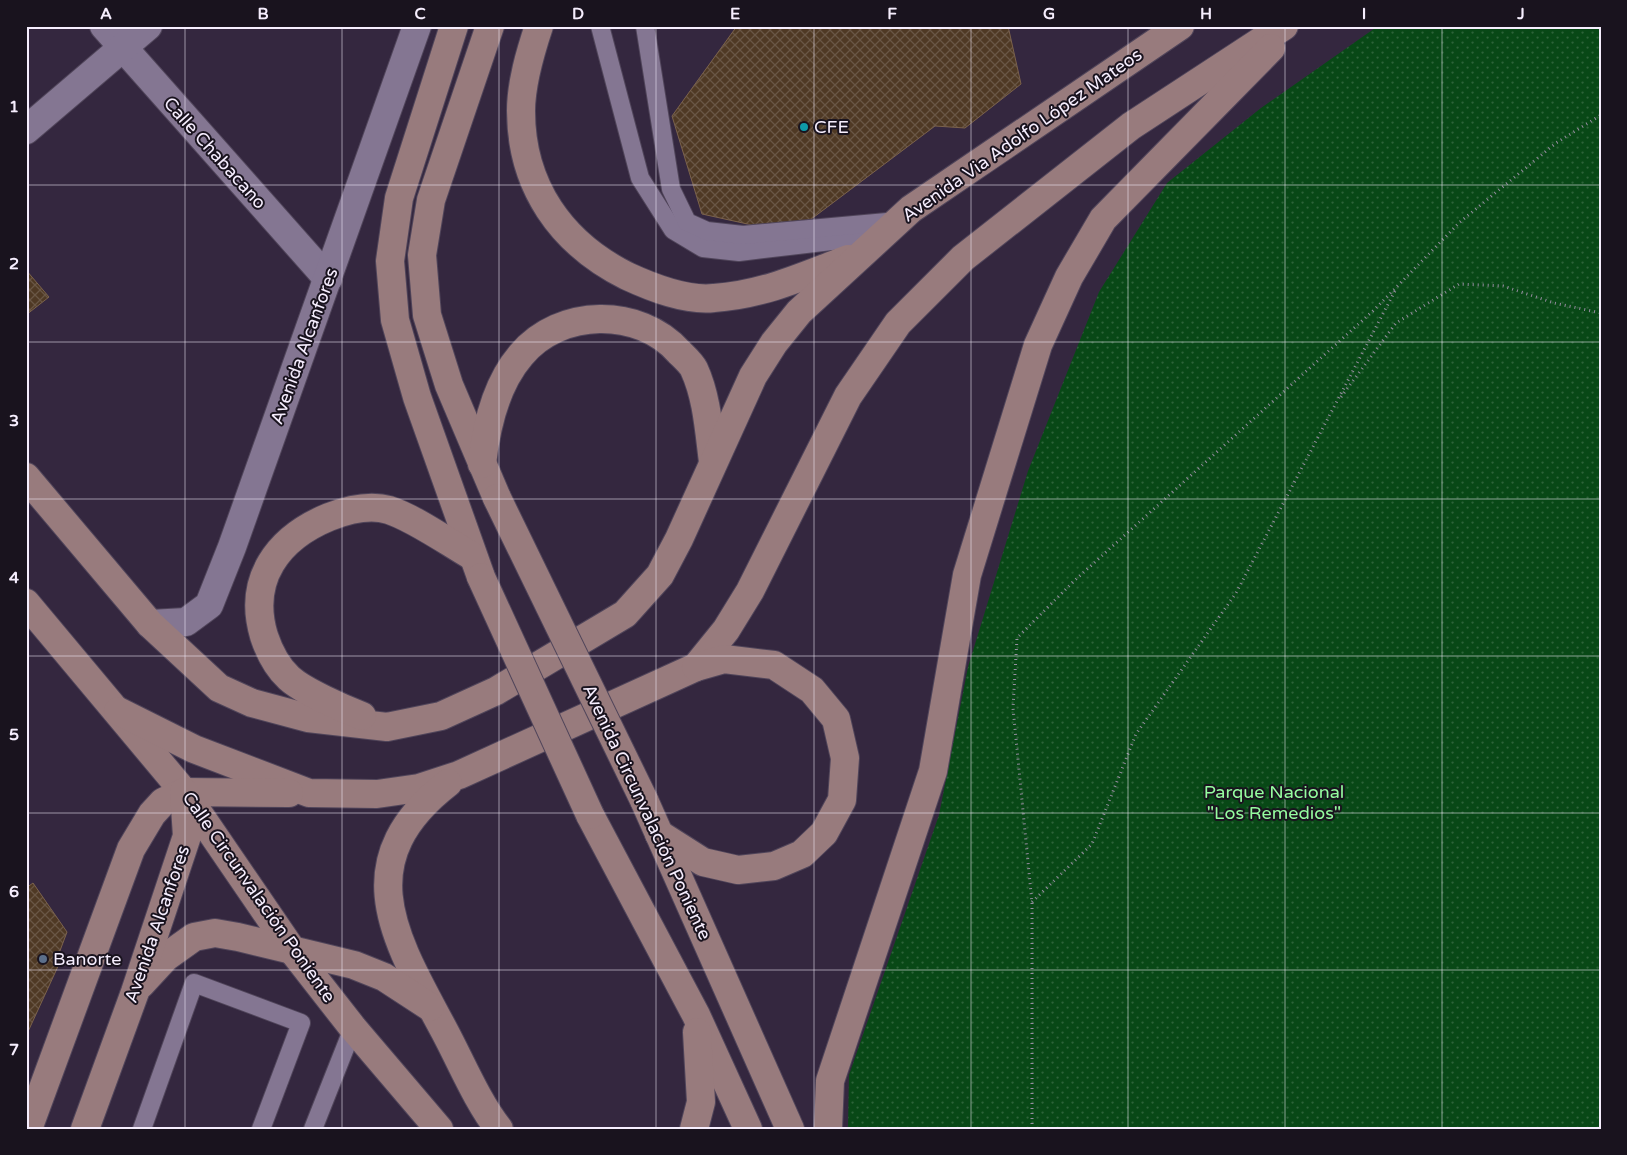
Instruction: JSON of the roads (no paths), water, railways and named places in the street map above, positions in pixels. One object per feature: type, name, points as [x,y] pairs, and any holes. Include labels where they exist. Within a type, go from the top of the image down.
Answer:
[{"type":"main road","points":[[454,26],[398,198],[390,261],[395,320],[417,397],[476,567],[590,815],[696,1015],[748,1129]]},
{"type":"main road","points":[[482,464],[448,385],[427,315],[422,256],[432,200],[490,26]]},
{"type":"main road","points":[[539,26],[525,75],[521,111],[526,153],[535,188],[549,212],[564,230],[587,250],[617,271],[644,284],[674,294],[713,299],[769,290],[861,254]]},
{"type":"main road","name":"Avenida Via Adolfo López Mateos","points":[[26,477],[150,624],[219,688],[252,703],[308,718],[387,727],[441,716],[496,691],[625,614],[660,575],[679,539],[753,376],[774,343],[799,312],[861,254],[910,209],[1180,26]]},
{"type":"main road","points":[[696,667],[726,630],[750,590],[848,396],[898,323],[963,258],[1131,126],[1284,26]]},
{"type":"main road","points":[[828,1129],[830,1081],[933,771],[967,575],[1038,344],[1069,277],[1104,220],[1293,26]]},
{"type":"main road","points":[[482,464],[485,435],[504,380],[521,355],[537,340],[554,330],[576,322],[604,318],[639,324],[669,340],[694,368],[705,404],[713,462]]},
{"type":"main road","name":"Avenida Circunvalación Poniente","points":[[482,464],[660,834],[790,1129]]},
{"type":"main road","points":[[387,727],[338,706],[289,678],[270,654],[258,616],[261,581],[278,551],[311,525],[351,509],[388,510],[476,567]]},
{"type":"main road","points":[[26,603],[118,711],[194,749],[309,793]]},
{"type":"main road","points":[[28,1129],[131,849],[152,814],[163,802],[184,792],[377,794],[419,788],[458,775],[696,667],[724,659],[774,665],[812,690],[836,719],[845,758],[842,800],[824,833],[802,854],[774,866],[738,870],[703,862],[660,834]]},
{"type":"main road","name":"Calle Circunvalación Poniente","points":[[118,711],[184,792],[292,950],[353,1028],[439,1129]]},
{"type":"main road","points":[[458,775],[428,798],[406,824],[394,853],[388,879],[389,913],[402,949],[499,1129]]},
{"type":"main road","name":"Avenida Alcanfores","points":[[85,1129],[134,992],[186,836],[184,792]]},
{"type":"main road","points":[[134,992],[166,957],[194,937],[215,933],[354,965],[384,977],[433,1009]]},
{"type":"main road","points":[[694,1129],[701,1102],[696,1015]]},
{"type":"street","name":"Calle Chabacano","points":[[104,26],[328,279]]},
{"type":"street","points":[[26,130],[148,26]]},
{"type":"street","name":"Avenida Alcanfores","points":[[150,624],[186,622],[209,604],[328,279],[417,26]]},
{"type":"lane","points":[[600,26],[640,178],[673,230],[703,248],[739,252],[890,228]]},
{"type":"lane","points":[[645,26],[671,190],[687,222],[708,231],[743,235],[890,228]]},
{"type":"lane","points":[[142,1129],[194,983],[302,1023],[261,1129]]},
{"type":"lane","points":[[313,1129],[353,1028]]},
{"type":"place","name":"CFE","points":[[804,127]]},
{"type":"place","name":"Banorte","points":[[43,959]]},
{"type":"park label","name":"Parque Nacional \"Los Remedios\"","points":[[1274,802]]}]
